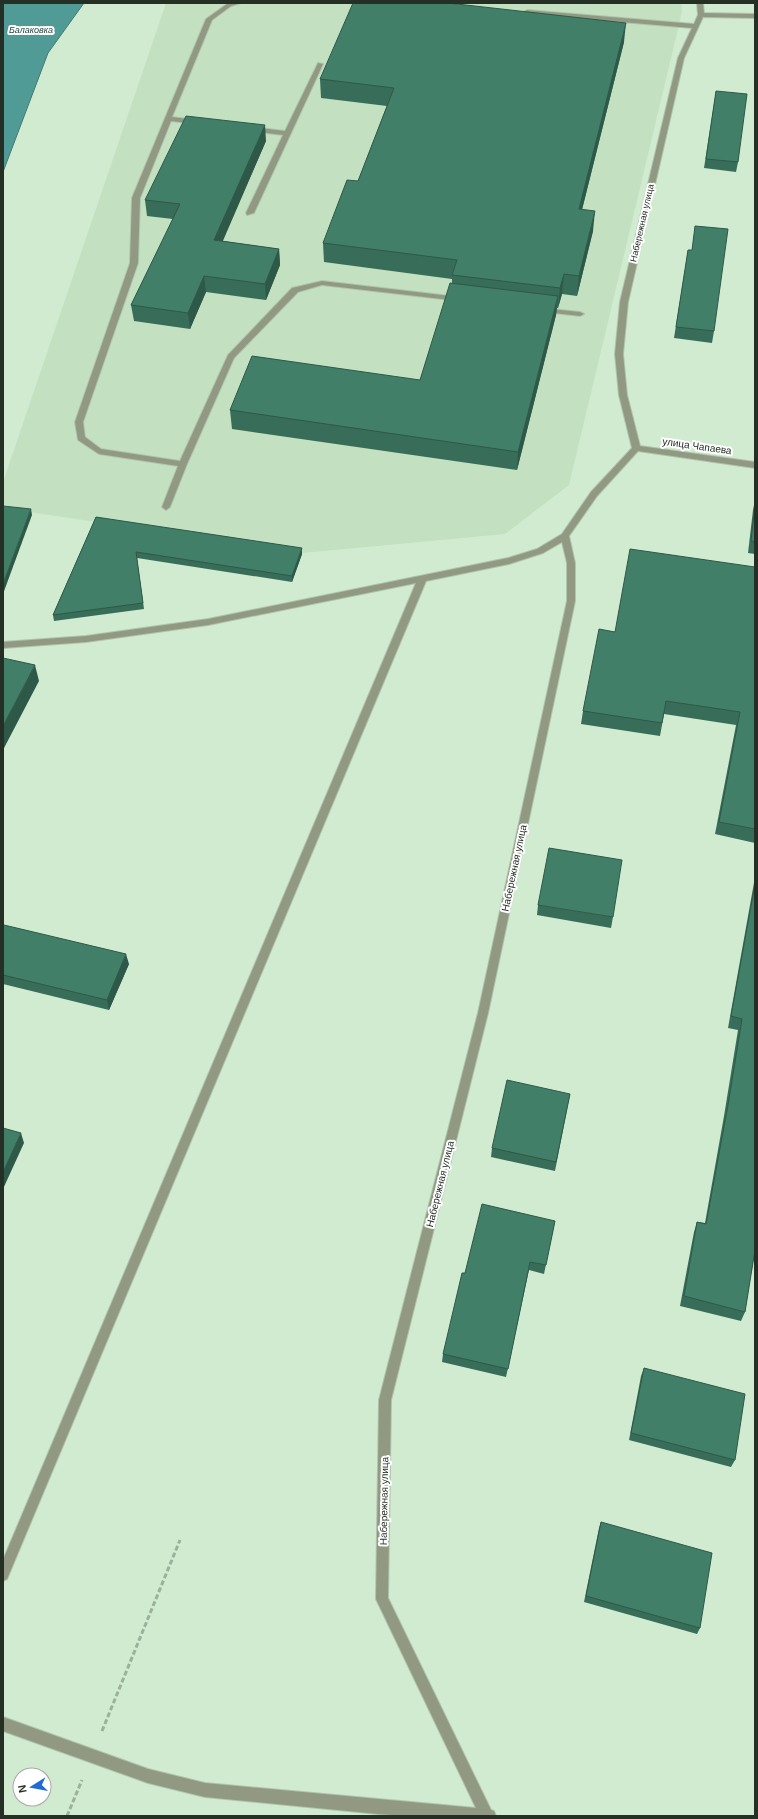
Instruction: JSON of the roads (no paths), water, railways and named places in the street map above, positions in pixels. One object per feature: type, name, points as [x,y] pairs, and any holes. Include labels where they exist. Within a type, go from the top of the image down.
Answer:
[{"type":"street","points":[[183,464],[99,451],[81,438],[79,422],[134,263],[136,198],[208,19],[229,5],[238,3]]},
{"type":"street","name":"Набережная улица","points":[[636,448],[623,395],[619,354],[624,302],[681,58],[701,15],[700,3]]},
{"type":"street","points":[[521,12],[697,26]]},
{"type":"street","points":[[701,15],[755,16]]},
{"type":"street","points":[[250,213],[320,64]]},
{"type":"street","points":[[168,119],[205,124]]},
{"type":"street","points":[[243,128],[288,133]]},
{"type":"street","points":[[166,507],[183,464],[231,357],[295,290],[322,283],[470,301]]},
{"type":"street","points":[[533,308],[580,314]]},
{"type":"street","points":[[3,645],[86,639],[208,622],[509,561],[540,551],[564,536],[594,494],[636,448]]},
{"type":"street","name":"улица Чапаева","points":[[636,448],[755,465]]},
{"type":"street","name":"Набережная улица","points":[[488,1816],[382,1599],[385,1400],[483,1013],[571,601],[571,563],[564,536]]},
{"type":"street","points":[[3,1575],[422,579]]},
{"type":"street","points":[[3,1724],[148,1776],[205,1790],[488,1816]]},
{"type":"water","name":"Балаковка","points":[[3,3],[84,3],[48,53],[3,172]]}]
